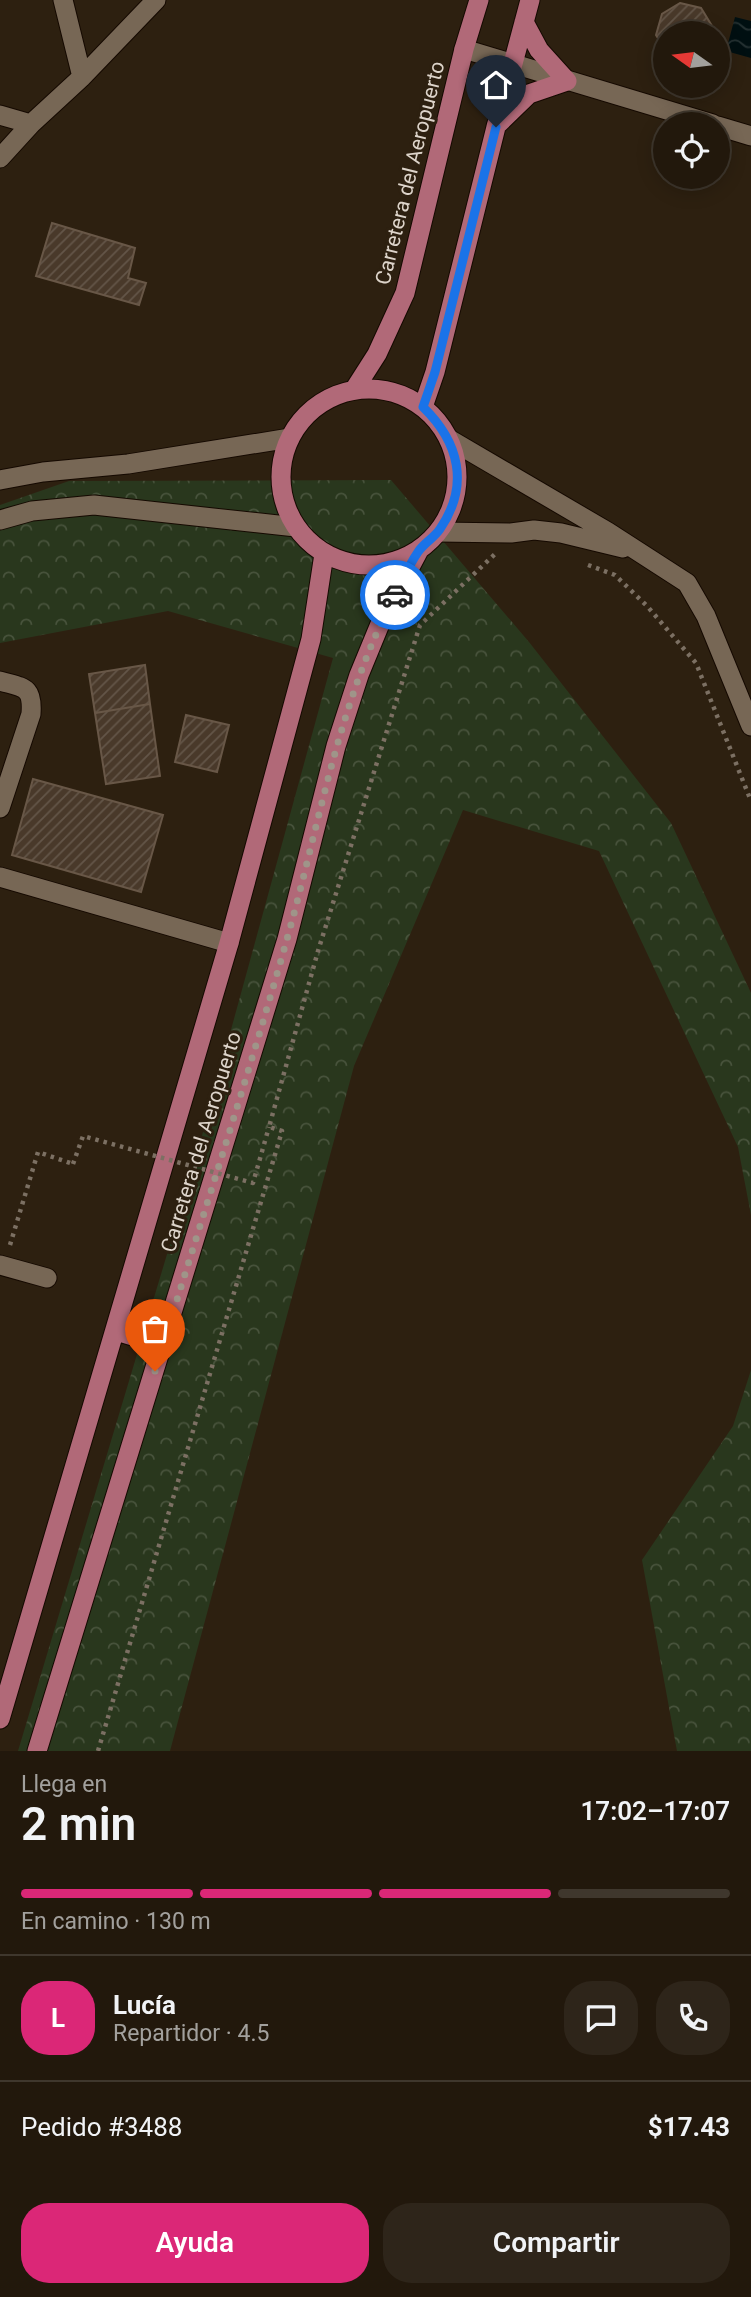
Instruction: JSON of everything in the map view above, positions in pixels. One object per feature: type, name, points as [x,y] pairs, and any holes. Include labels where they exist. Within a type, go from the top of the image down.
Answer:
[{"type":"main road","name":"Carretera del Aeropuerto","points":[[354,390],[377,354],[405,293],[464,49],[479,0]]},
{"type":"main road","points":[[423,407],[435,372],[530,0]]},
{"type":"main road","points":[[496,127],[529,94],[567,80],[539,50],[524,22]]},
{"type":"main road","points":[[373,388],[391,391],[423,407],[438,421],[449,439],[455,458],[458,478],[449,516],[438,532],[419,550],[388,564],[355,565],[324,554],[296,527],[286,506],[281,483],[283,460],[290,438],[302,420],[317,406],[354,390],[373,388]]},
{"type":"main road","name":"Carretera del Aeropuerto","points":[[37,1751],[287,939],[336,746],[359,675],[380,624],[419,550]]},
{"type":"main road","name":"Carretera del Aeropuerto","points":[[0,1719],[229,943],[311,639],[324,554]]},
{"type":"main road","points":[[116,1331],[162,1345]]},
{"type":"street","points":[[63,0],[82,77]]},
{"type":"street","points":[[0,158],[156,0]]},
{"type":"street","points":[[464,49],[672,112]]},
{"type":"street","points":[[0,115],[31,124]]},
{"type":"street","points":[[730,130],[751,136]]},
{"type":"street","points":[[0,480],[43,472],[128,464],[290,438]]},
{"type":"street","points":[[449,439],[608,532],[687,583],[706,616],[751,726]]},
{"type":"street","points":[[0,520],[32,511],[94,505],[296,527]]},
{"type":"street","points":[[438,532],[511,534],[534,530],[561,533],[634,550]]},
{"type":"street","points":[[0,681],[24,688],[30,693],[32,701],[31,714],[0,808]]},
{"type":"street","points":[[0,877],[229,943]]},
{"type":"street","points":[[2,1266],[47,1278]]},
{"type":"path","points":[[2,1266],[38,1152],[73,1164],[83,1136],[253,1183],[318,951],[420,625],[495,554],[505,551]]},
{"type":"path","points":[[584,564],[615,575],[648,606],[695,663],[751,801]]},
{"type":"path","points":[[98,1751],[282,1131],[269,1127]]},
{"type":"green space","points":[[391,480],[529,642],[671,823],[751,993],[751,1215],[738,1147],[599,851],[463,810],[354,1066],[170,1751],[18,1751],[195,1161],[333,658],[168,611],[0,643],[0,505],[69,481]]},
{"type":"green space","points":[[751,1370],[751,1751],[677,1751],[642,1560],[733,1426]]},
{"type":"water","points":[[735,17],[751,21],[751,58],[730,52],[730,36]]},
{"type":"building","points":[[680,3],[701,8],[709,21],[660,21],[662,14]]},
{"type":"building","points":[[52,223],[135,248],[128,278],[146,283],[139,305],[36,276]]},
{"type":"building","points":[[145,665],[150,704],[95,713],[89,674]]},
{"type":"building","points":[[150,704],[160,776],[106,784],[95,713]]},
{"type":"building","points":[[186,715],[229,725],[217,772],[175,762]]},
{"type":"building","points":[[33,779],[163,815],[141,892],[12,855]]},
{"type":"way so far","points":[[155,1371],[287,939],[336,746],[359,675],[395,595]]},
{"type":"route","points":[[395,595],[419,550],[438,532],[449,516],[455,497],[458,478],[449,439],[438,421],[423,407],[435,372],[496,127]]}]
